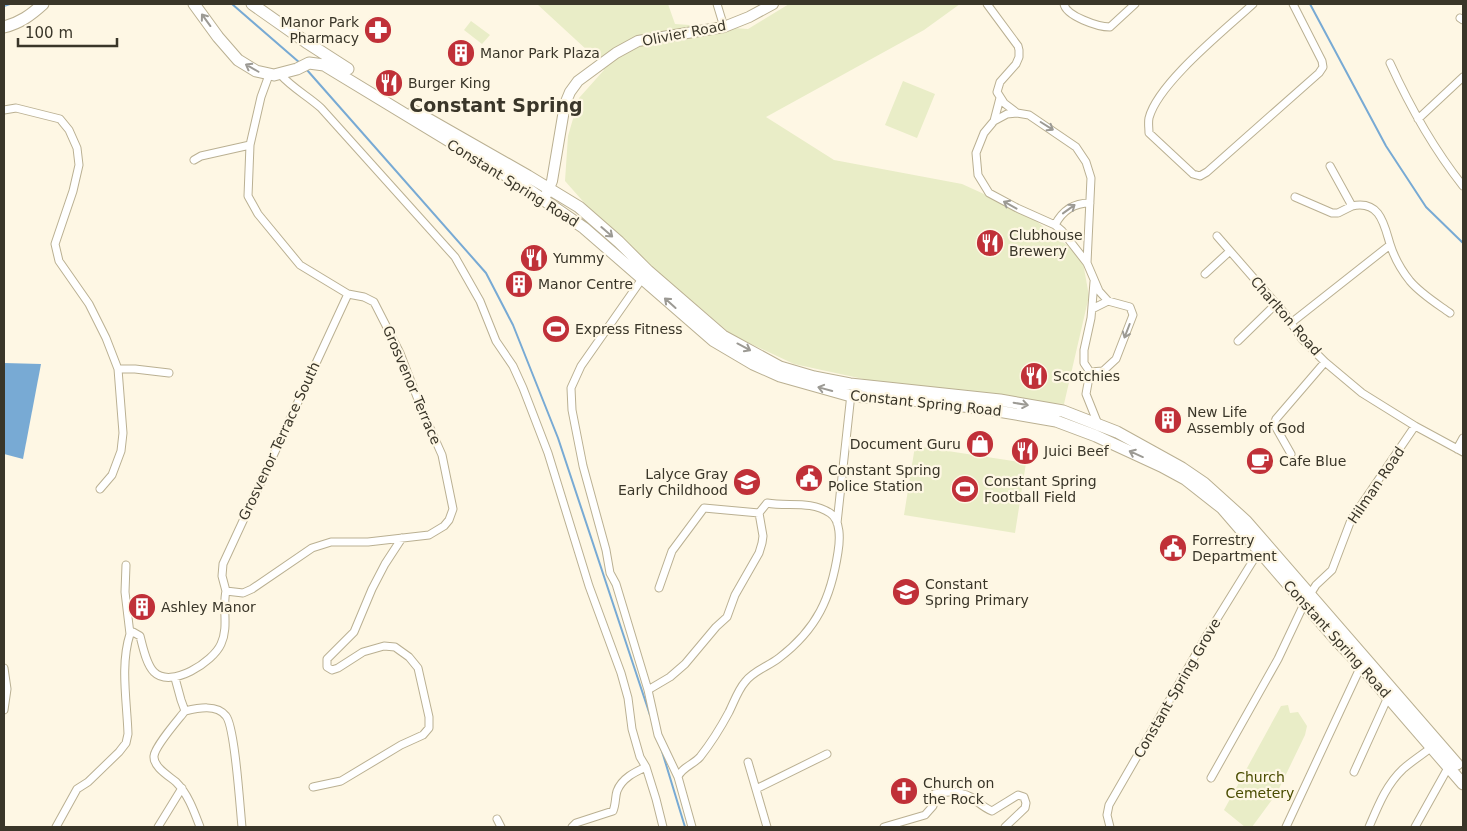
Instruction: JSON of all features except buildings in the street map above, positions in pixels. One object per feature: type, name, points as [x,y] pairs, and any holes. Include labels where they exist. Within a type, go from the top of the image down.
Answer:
[{"type":"main road","points":[[4,28],[15,25],[27,18],[43,4]]},
{"type":"main road","points":[[194,4],[218,37],[238,60],[256,71],[274,74]]},
{"type":"main road","points":[[251,4],[309,51],[310,56],[304,65]]},
{"type":"main road","name":"Constant Spring Road","points":[[251,4],[306,42],[416,112],[549,188],[578,207],[619,242],[645,275],[714,341],[753,364],[780,376],[851,396],[903,399],[980,408],[1056,421],[1080,429],[1185,479],[1222,508],[1259,552],[1307,600],[1463,772]]},
{"type":"main road","name":"Olivier Road","points":[[543,200],[552,181],[565,104],[570,92],[578,81],[620,50],[638,41],[724,27],[750,17],[773,4]]},
{"type":"main road","name":"Constant Spring Road","points":[[274,74],[304,65],[324,65],[332,68],[543,200],[584,228],[722,336],[780,367],[814,377],[850,384],[1000,400],[1063,411],[1117,432],[1165,458],[1204,483],[1246,520],[1307,600],[1361,666],[1463,784]]},
{"type":"street","points":[[717,4],[724,27]]},
{"type":"street","points":[[987,4],[1018,46],[1019,56],[1016,64],[997,92],[1000,98],[1017,113]]},
{"type":"street","points":[[1064,4],[1064,7],[1069,12],[1097,25],[1110,27],[1135,4]]},
{"type":"street","points":[[1254,4],[1185,67],[1166,87],[1152,108],[1148,120],[1150,133],[1193,174],[1200,176],[1207,172],[1319,73],[1323,67],[1322,61],[1293,4]]},
{"type":"street","points":[[1390,63],[1405,97],[1428,137],[1463,186]]},
{"type":"street","name":"Grosvenor Terrace","points":[[226,591],[243,593],[252,589],[312,548],[331,542],[368,542],[429,535],[444,526],[449,520],[453,509],[442,455],[400,353],[374,302],[364,297],[348,294],[300,265],[258,214],[248,196],[250,145],[261,97],[274,74]]},
{"type":"street","points":[[274,74],[311,98],[322,108],[455,257],[480,301],[496,341],[523,388],[548,453],[589,586],[621,673],[628,698],[632,729],[640,757],[646,767],[663,827]]},
{"type":"street","points":[[1418,119],[1463,77]]},
{"type":"street","points":[[994,121],[1000,98]]},
{"type":"street","points":[[4,110],[16,108],[60,119],[69,130],[77,148],[79,165],[74,191],[55,244],[59,261],[89,304],[106,338],[118,369],[123,433],[121,451],[112,475],[100,489]]},
{"type":"street","points":[[1087,263],[1091,178],[1086,162],[1076,146],[1029,115],[1008,114],[994,121],[984,133],[976,153],[978,175],[990,193],[1062,231],[1087,263],[1099,291],[1108,301],[1130,307],[1133,315],[1116,359],[1103,371],[1090,372]]},
{"type":"street","points":[[194,160],[201,156],[250,145]]},
{"type":"street","points":[[1330,166],[1352,206]]},
{"type":"street","points":[[1295,197],[1332,213],[1338,213],[1358,204],[1380,214],[1384,221],[1390,245],[1402,270],[1411,282],[1450,313]]},
{"type":"street","points":[[1054,226],[1058,218],[1076,204],[1090,203]]},
{"type":"street","name":"Charlton Road","points":[[1217,236],[1276,304],[1302,339],[1325,362],[1362,393],[1460,451]]},
{"type":"street","points":[[1292,324],[1390,245]]},
{"type":"street","points":[[1205,274],[1230,252]]},
{"type":"street","points":[[645,275],[581,366],[571,388],[572,410],[610,573],[616,584],[648,690],[658,735],[678,777],[692,827]]},
{"type":"street","points":[[1094,282],[1092,308],[1084,350],[1084,363],[1090,372],[1086,394],[1098,424]]},
{"type":"street","name":"Grosvenor Terrace South","points":[[175,678],[197,668],[210,658],[221,644],[226,618],[224,601],[226,591],[222,576],[223,564],[348,294]]},
{"type":"street","points":[[1092,308],[1108,301]]},
{"type":"street","points":[[1238,341],[1276,304]]},
{"type":"street","points":[[1291,454],[1274,424],[1276,419],[1325,362]]},
{"type":"street","points":[[118,369],[169,373]]},
{"type":"street","points":[[678,777],[680,773],[699,758],[724,722],[745,681],[779,659],[797,642],[814,623],[826,601],[834,579],[840,542],[838,523],[851,396],[850,384]]},
{"type":"street","name":"Hilman Road","points":[[1211,778],[1278,659],[1307,600],[1316,585],[1332,570],[1351,520],[1415,426]]},
{"type":"street","points":[[1460,451],[1463,438]]},
{"type":"street","points":[[758,513],[766,503],[804,504],[817,507],[831,514],[838,523]]},
{"type":"street","points":[[659,588],[672,551],[704,508],[758,513]]},
{"type":"street","points":[[648,690],[670,677],[686,664],[716,627],[727,617],[732,600],[759,553],[762,543],[763,536],[758,513]]},
{"type":"street","points":[[313,787],[341,781],[401,745],[423,735],[429,728],[429,717],[418,668],[409,657],[395,647],[384,646],[376,648],[363,652],[338,668],[332,670],[327,667],[328,659],[354,632],[384,564],[402,538]]},
{"type":"street","name":"Constant Spring Grove","points":[[1110,827],[1107,815],[1109,805],[1207,635],[1259,552]]},
{"type":"street","points":[[56,827],[77,789],[88,782],[120,752],[126,743],[128,734],[126,653],[130,634],[125,592],[126,565]]},
{"type":"street","points":[[130,634],[133,632],[140,636],[153,671],[161,677],[175,678],[185,711]]},
{"type":"street","points":[[1286,827],[1361,666]]},
{"type":"street","points":[[4,668],[7,689],[4,710]]},
{"type":"street","points":[[1354,772],[1388,697]]},
{"type":"street","points":[[200,827],[182,788],[156,764],[154,755],[162,740],[185,711],[198,708],[213,708],[226,715],[233,732],[242,827]]},
{"type":"street","points":[[1369,827],[1394,778],[1432,747]]},
{"type":"street","points":[[756,789],[827,754]]},
{"type":"street","points":[[748,762],[766,827]]},
{"type":"street","points":[[1416,827],[1449,766]]},
{"type":"street","points":[[572,827],[576,823],[613,811],[616,802],[616,792],[621,784],[629,775],[646,767]]},
{"type":"street","points":[[158,827],[182,788]]},
{"type":"street","points":[[884,827],[925,815],[933,806],[934,794],[946,791],[970,797],[983,808],[992,811],[1018,795],[1024,797],[1025,808],[1005,827]]},
{"type":"street","points":[[497,818],[501,827]]},
{"type":"green space","points":[[537,4],[668,4],[675,24],[748,29],[789,4],[960,4],[924,30],[766,117],[834,160],[962,184],[1026,213],[1082,257],[1089,296],[1064,404],[957,396],[914,390],[794,364],[732,335],[663,276],[619,242],[565,181],[568,136],[579,98],[604,70],[588,51]]},
{"type":"green space","points":[[471,21],[490,35],[482,44],[464,30]]},
{"type":"green space","points":[[903,81],[935,94],[917,138],[885,125]]},
{"type":"green space","name":"Constant Spring Football Field","points":[[915,446],[1026,463],[1015,533],[904,515]]},
{"type":"green space","name":"Church Cemetery","points":[[1288,705],[1290,713],[1298,712],[1307,726],[1305,735],[1277,793],[1252,827],[1245,827],[1224,810],[1281,706]]},
{"type":"water","points":[[4,363],[41,364],[23,459],[4,454]]},
{"type":"waterway","points":[[4,6],[10,4]]},
{"type":"waterway","points":[[232,4],[300,63]]},
{"type":"waterway","points":[[1310,4],[1386,146],[1426,207],[1463,243]]},
{"type":"waterway","points":[[307,70],[486,273],[513,325],[558,438],[650,715]]},
{"type":"waterway","points":[[661,748],[685,827]]},
{"type":"place","name":"Manor Park Pharmacy","points":[[378,30]]},
{"type":"place","name":"Manor Park Plaza","points":[[461,53]]},
{"type":"place","name":"Burger King","points":[[389,83]]},
{"type":"place","name":"Clubhouse Brewery","points":[[990,243]]},
{"type":"place","name":"Yummy","points":[[534,258]]},
{"type":"place","name":"Manor Centre","points":[[519,284]]},
{"type":"place","name":"Express Fitness","points":[[556,329]]},
{"type":"place","name":"Scotchies","points":[[1034,376]]},
{"type":"place","name":"New Life Assembly of God","points":[[1168,420]]},
{"type":"place","name":"Document Guru","points":[[980,444]]},
{"type":"place","name":"Juici Beef","points":[[1025,451]]},
{"type":"place","name":"Cafe Blue","points":[[1260,461]]},
{"type":"place","name":"Constant Spring Police Station","points":[[809,478]]},
{"type":"place","name":"Lalyce Gray Early Childhood","points":[[747,482]]},
{"type":"place","name":"Constant Spring Football Field","points":[[965,489]]},
{"type":"place","name":"Forrestry Department","points":[[1173,548]]},
{"type":"place","name":"Constant Spring Primary","points":[[906,592]]},
{"type":"place","name":"Ashley Manor","points":[[142,607]]},
{"type":"place","name":"Church on the Rock","points":[[904,791]]},
{"type":"district","name":"Constant Spring","points":[[496,105]]}]
